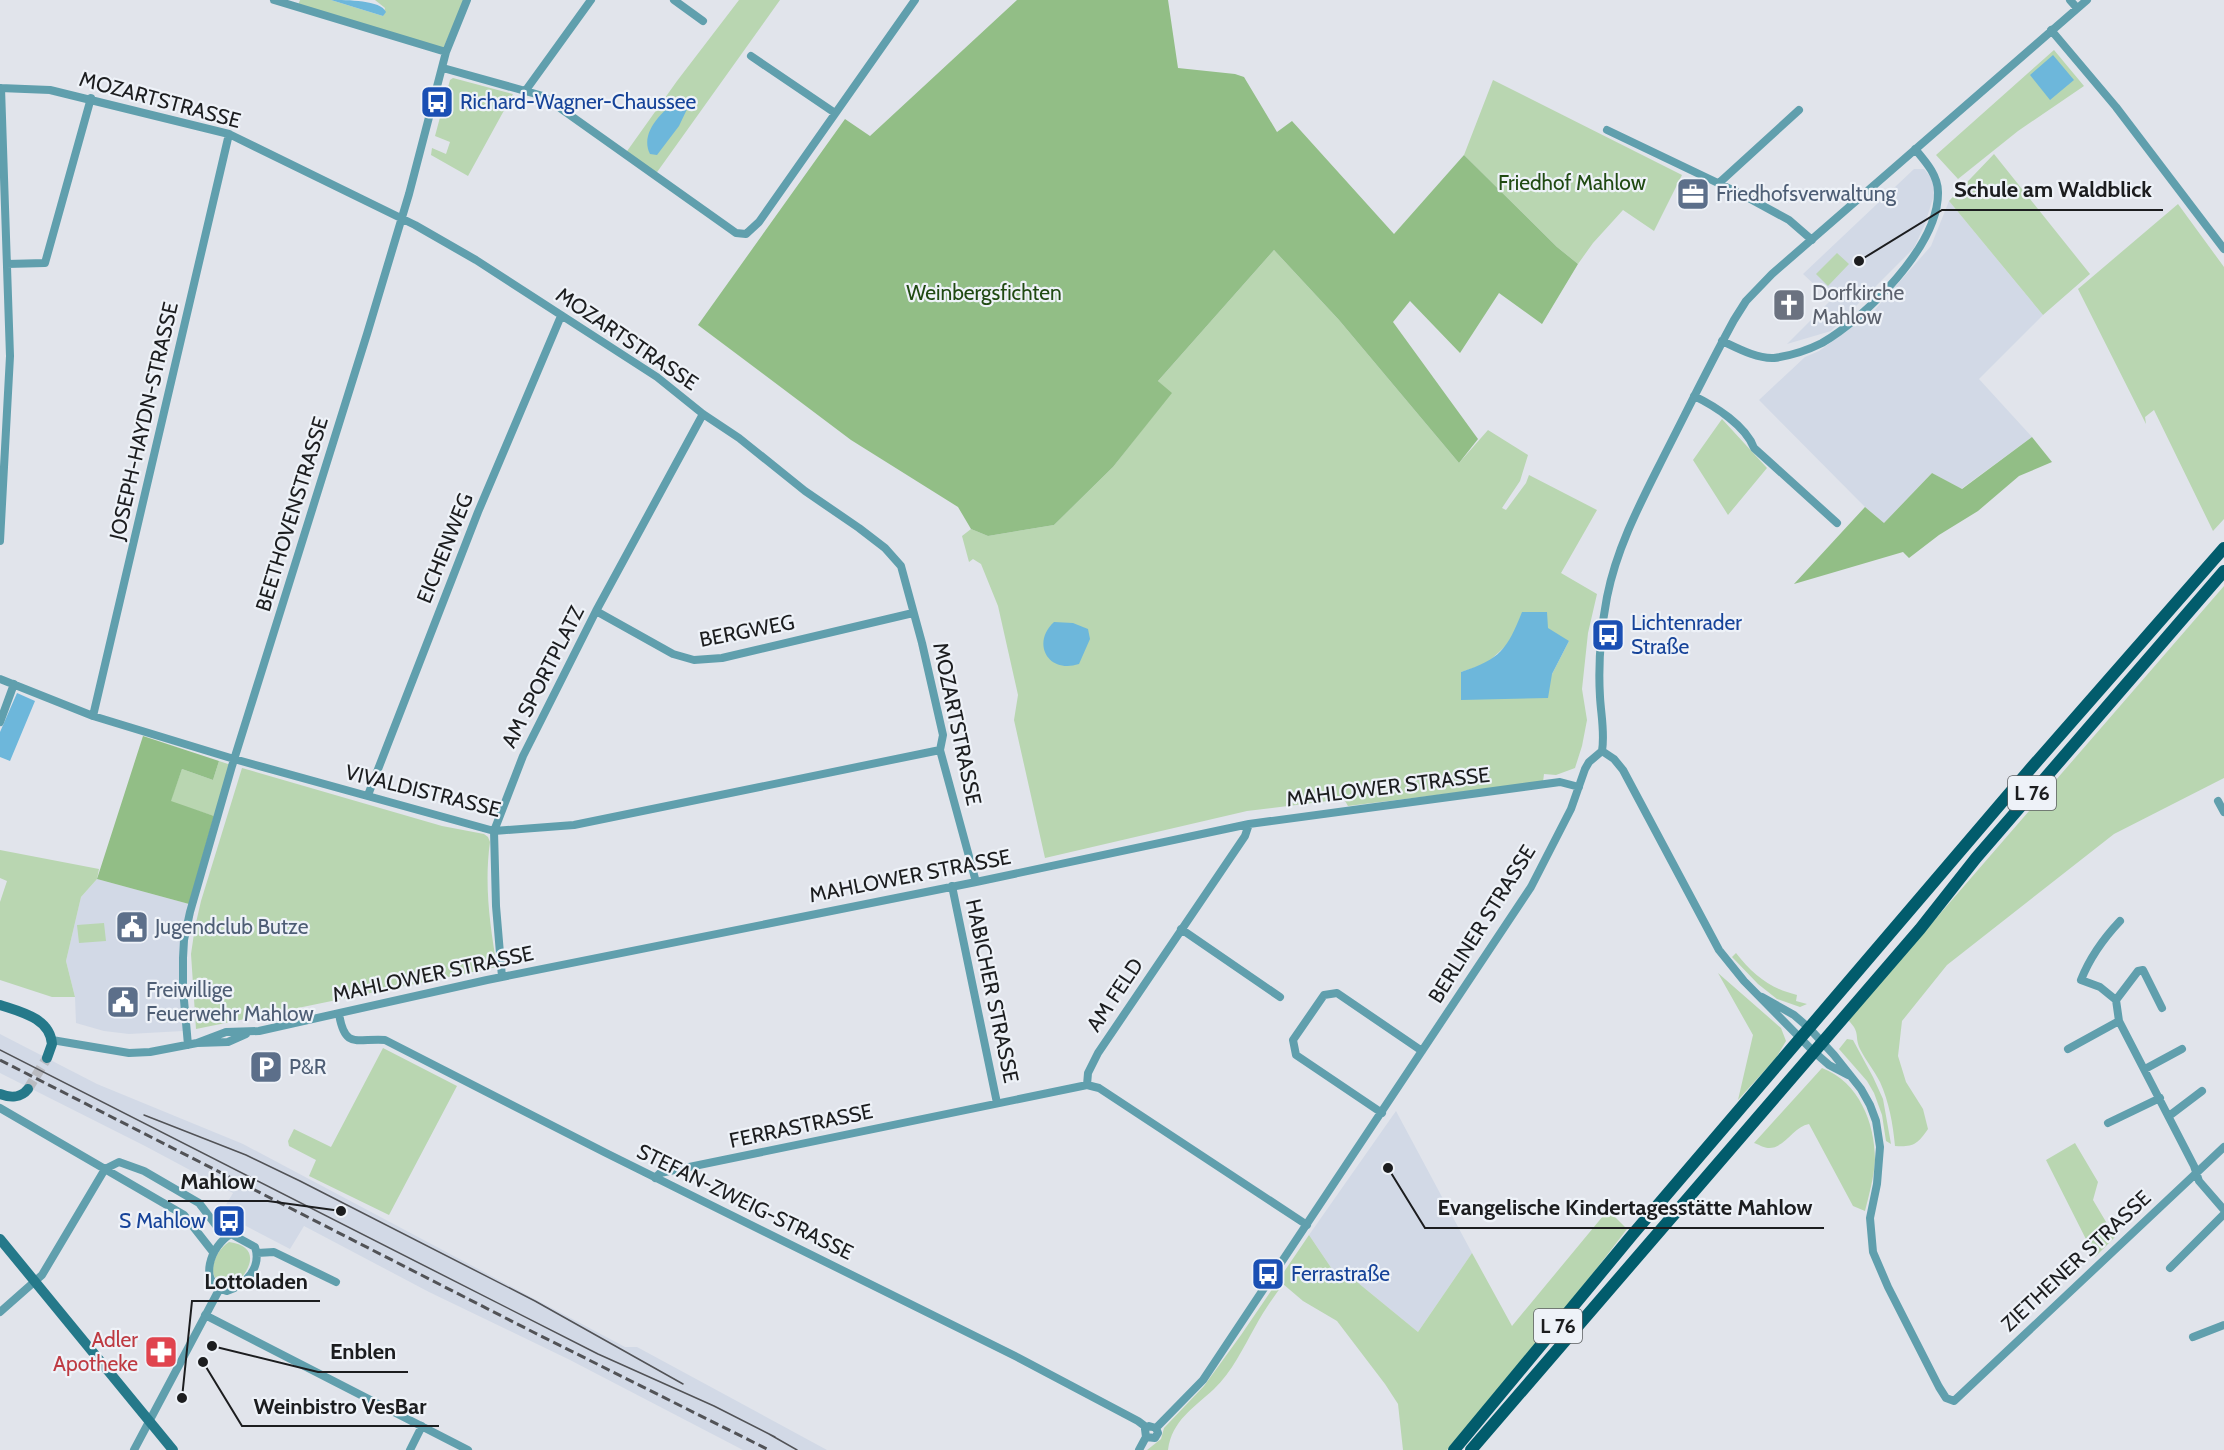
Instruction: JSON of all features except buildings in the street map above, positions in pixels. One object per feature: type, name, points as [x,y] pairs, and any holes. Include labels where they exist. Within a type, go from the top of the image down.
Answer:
[{"type":"main road","name":"L 76","points":[[1454,1450],[1633,1234],[2032,767],[2224,548]]},
{"type":"main road","name":"L 76","points":[[1471,1450],[1920,929],[1976,858],[2224,571]]},
{"type":"main road","points":[[0,1005],[34,1017],[47,1029],[52,1040],[47,1058]]},
{"type":"main road","points":[[0,1094],[22,1095],[28,1089]]},
{"type":"main road","points":[[0,1239],[173,1450]]},
{"type":"street","points":[[274,0],[446,52]]},
{"type":"street","name":"BEETHOVENSTRASSE","points":[[193,1044],[183,989],[184,940],[191,907],[234,759],[401,219],[446,52],[467,0]]},
{"type":"street","points":[[526,90],[591,0]]},
{"type":"street","points":[[674,0],[703,21]]},
{"type":"street","points":[[443,68],[526,90],[550,100],[736,233],[746,234],[759,222],[915,0]]},
{"type":"street","points":[[2070,0],[2077,8]]},
{"type":"street","points":[[1850,1077],[1829,1065],[1800,1039],[1762,997],[1744,981],[1719,950],[1623,770],[1614,759],[1602,751],[1604,742],[1600,695],[1602,636],[1607,597],[1616,564],[1637,510],[1722,340],[1746,301],[1915,149],[2087,0]]},
{"type":"street","points":[[2051,30],[2116,107],[2224,249]]},
{"type":"street","points":[[752,56],[835,113]]},
{"type":"street","points":[[0,541],[10,356],[1,88]]},
{"type":"street","name":"MOZARTSTRASSE","points":[[1,88],[50,90],[91,98],[229,134],[401,219],[476,260],[657,377],[805,491],[885,548],[901,566],[914,613],[943,735],[940,750],[976,882]]},
{"type":"street","points":[[7,264],[45,263],[91,98]]},
{"type":"street","points":[[1719,183],[1799,110]]},
{"type":"street","points":[[1607,130],[1719,183],[1789,220],[1812,240]]},
{"type":"street","name":"JOSEPH-HAYDN-STRASSE","points":[[93,716],[229,134]]},
{"type":"street","points":[[1722,340],[1758,356],[1773,358],[1806,350],[1820,344],[1844,328],[1880,295],[1902,272],[1918,250],[1937,205],[1938,185],[1928,164],[1915,149]]},
{"type":"street","name":"EICHENWEG","points":[[368,795],[478,512],[561,316]]},
{"type":"street","points":[[1694,396],[1717,407],[1750,438],[1754,448],[1837,523]]},
{"type":"street","name":"AM SPORTPLATZ","points":[[502,977],[496,906],[494,831],[523,756],[596,611],[703,414]]},
{"type":"street","name":"BERGWEG","points":[[596,611],[673,654],[694,660],[722,658],[914,613]]},
{"type":"street","name":"VIVALDISTRASSE","points":[[0,679],[93,716],[234,759],[494,831],[574,825],[940,750]]},
{"type":"street","points":[[0,722],[14,684]]},
{"type":"street","name":"BERLINER STRASSE","points":[[1151,1427],[1203,1380],[1382,1113],[1532,887],[1571,808],[1589,762],[1602,751]]},
{"type":"street","name":"MAHLOWER STRASSE","points":[[52,1040],[129,1053],[150,1052],[193,1044],[226,1032],[251,1032],[502,977],[976,882],[1249,824],[1560,782],[1579,788]]},
{"type":"street","points":[[2218,801],[2224,812]]},
{"type":"street","name":"AM FELD","points":[[1087,1085],[1088,1072],[1098,1053],[1245,836],[1249,824]]},
{"type":"street","name":"HABICHER STRASSE","points":[[952,886],[997,1103]]},
{"type":"street","points":[[2120,921],[2104,938],[2088,962],[2081,981],[2100,987],[2116,1000],[2119,1022],[2160,1098],[2199,1181],[2224,1212],[2170,1268]]},
{"type":"street","points":[[1181,929],[1280,997]]},
{"type":"street","points":[[2116,1000],[2138,971],[2143,970],[2162,1008]]},
{"type":"street","points":[[1382,1113],[1296,1055],[1293,1040],[1324,995],[1336,993],[1422,1051]]},
{"type":"street","points":[[1762,997],[1794,1015],[1809,1028],[1850,1077]]},
{"type":"street","name":"STEFAN-ZWEIG-STRASSE","points":[[339,1014],[343,1032],[349,1039],[385,1040],[655,1178],[1017,1357],[1151,1427]]},
{"type":"street","points":[[2068,1049],[2119,1022]]},
{"type":"street","points":[[2145,1070],[2181,1050]]},
{"type":"street","name":"ZIETHENER STRASSE","points":[[1850,1077],[1866,1096],[1879,1134],[1880,1158],[1870,1218],[1873,1252],[1888,1287],[1939,1387],[1946,1398],[1954,1401],[2224,1147]]},
{"type":"street","name":"FERRASTRASSE","points":[[655,1178],[660,1173],[1087,1085],[1098,1088],[1307,1225]]},
{"type":"street","points":[[2169,1116],[2202,1091]]},
{"type":"street","points":[[2108,1123],[2160,1098]]},
{"type":"street","points":[[0,1108],[184,1215],[213,1252]]},
{"type":"street","points":[[0,1312],[42,1275],[105,1169],[119,1162],[144,1171],[199,1203],[225,1236]]},
{"type":"street","points":[[234,1234],[255,1247],[257,1253],[256,1263],[244,1283],[227,1291],[215,1285],[209,1275],[208,1264],[213,1252],[225,1236],[234,1234]]},
{"type":"street","points":[[257,1253],[274,1252],[336,1282]]},
{"type":"street","points":[[134,1450],[220,1288]]},
{"type":"street","points":[[205,1315],[468,1450]]},
{"type":"street","points":[[2193,1337],[2224,1325]]},
{"type":"street","points":[[410,1450],[422,1426]]},
{"type":"street","points":[[1139,1450],[1146,1437],[1144,1432],[1151,1427]]},
{"type":"shaded area","points":[[1914,169],[1924,169],[1937,185],[1925,224],[1914,248],[1831,331],[1787,344],[1831,300],[1803,274]]},
{"type":"shaded area","points":[[1949,201],[2043,315],[1979,379],[2032,437],[1961,489],[1932,473],[1884,523],[1865,507],[1759,400],[1805,357],[1819,351],[1872,313],[1931,246]]},
{"type":"shaded area","points":[[97,879],[189,904],[183,1031],[129,1034],[104,1031],[76,1023],[75,997],[66,961],[81,897]]},
{"type":"shaded area","points":[[0,1034],[97,1084],[243,1144],[625,1347],[637,1347],[827,1450],[743,1450],[570,1360],[429,1292],[304,1226],[290,1249],[221,1213],[233,1193],[0,1073]]},
{"type":"shaded area","points":[[1396,1111],[1472,1253],[1418,1332],[1346,1273],[1334,1272],[1309,1235]]},
{"type":"green space","points":[[300,0],[331,0],[383,16],[385,8],[375,0],[464,0],[443,49],[298,5]]},
{"type":"green space","points":[[739,0],[780,0],[655,175],[625,154]]},
{"type":"green space","name":"Weinbergsfichten","points":[[1017,0],[1168,0],[1178,68],[1244,77],[1277,132],[1292,121],[1394,234],[1464,155],[1557,247],[1578,264],[1542,324],[1499,293],[1460,353],[1410,301],[1393,322],[1478,439],[1459,463],[1339,320],[1274,250],[1158,381],[1172,393],[1113,467],[1054,525],[988,536],[971,529],[958,507],[851,440],[698,325],[845,119],[870,136]]},
{"type":"green space","points":[[2054,50],[2084,86],[2018,131],[1958,179],[1936,155]]},
{"type":"green space","points":[[453,78],[513,94],[468,176],[431,155],[432,148],[446,154],[450,142],[435,136],[450,80]]},
{"type":"green space","name":"Friedhof Mahlow","points":[[1493,80],[1682,175],[1654,231],[1623,210],[1593,243],[1578,264],[1557,247],[1464,155]]},
{"type":"green space","points":[[1994,154],[2090,274],[2043,315],[1949,201]]},
{"type":"green space","points":[[2178,204],[2224,267],[2224,519],[2213,531],[2154,410],[2145,417],[2146,424],[2078,289]]},
{"type":"green space","points":[[1274,250],[1339,320],[1459,463],[1488,430],[1528,455],[1520,481],[1502,508],[1506,510],[1526,483],[1529,475],[1597,510],[1561,573],[1597,594],[1588,633],[1582,689],[1587,720],[1575,768],[1556,775],[1544,774],[1543,782],[1348,806],[1344,799],[1247,811],[1045,858],[1014,720],[1018,695],[998,606],[981,564],[973,559],[969,562],[962,536],[971,529],[988,536],[1054,525],[1113,467],[1171,393],[1158,381]],"holes":[[[1569,641],[1552,674],[1461,672],[1486,664],[1510,642]]]},
{"type":"green space","points":[[1837,253],[1849,264],[1828,286],[1816,274]]},
{"type":"green space","points":[[1722,419],[1767,468],[1728,515],[1693,460]]},
{"type":"green space","points":[[2032,437],[2052,462],[2019,476],[1978,511],[1939,535],[1909,558],[1903,552],[1794,584],[1865,507],[1884,523],[1932,473],[1962,489]]},
{"type":"green space","points":[[2224,586],[2224,778],[2114,834],[1947,965],[1902,1021],[1898,1056],[1906,1082],[1923,1109],[1928,1129],[1914,1144],[1895,1146],[1890,1113],[1883,1090],[1860,1049],[1856,1031],[1848,1020]]},
{"type":"green space","points":[[143,736],[219,761],[213,780],[182,769],[171,801],[214,816],[189,904],[97,879]]},
{"type":"green space","points":[[219,761],[231,765],[214,816],[170,802],[182,769],[213,780]]},
{"type":"green space","points":[[242,768],[442,826],[484,834],[488,837],[490,842],[489,905],[497,967],[196,1029],[191,954],[195,927]]},
{"type":"green space","points":[[0,850],[99,869],[97,879],[81,897],[66,961],[75,997],[52,997],[0,980],[0,902],[7,881],[0,878]]},
{"type":"green space","points":[[104,923],[106,941],[79,943],[77,925]]},
{"type":"green space","points":[[1736,953],[1763,980],[1797,995],[1796,1001],[1807,1004],[1800,1007],[1777,999],[1758,984],[1732,957]]},
{"type":"green space","points":[[1718,973],[1781,1028],[1786,1041],[1776,1058],[1738,1100],[1753,1035]]},
{"type":"green space","points":[[1847,1039],[1853,1040],[1883,1099],[1891,1144],[1886,1141],[1882,1115],[1874,1093],[1867,1081],[1839,1049]]},
{"type":"green space","points":[[383,1048],[457,1086],[389,1215],[309,1176],[316,1160],[289,1146],[288,1141],[294,1129],[331,1147]]},
{"type":"green space","points":[[1822,1068],[1835,1074],[1846,1083],[1862,1105],[1868,1118],[1875,1160],[1865,1211],[1853,1206],[1809,1124],[1798,1129],[1784,1142],[1774,1147],[1766,1148],[1754,1143]]},
{"type":"green space","points":[[2075,1143],[2098,1182],[2093,1200],[2115,1237],[2095,1257],[2046,1160]]},
{"type":"green space","points":[[1608,1210],[1627,1229],[1447,1450],[1403,1450],[1398,1404],[1385,1384],[1337,1321],[1303,1301],[1283,1284],[1226,1375],[1185,1415],[1174,1430],[1168,1450],[1147,1450],[1161,1439],[1164,1428],[1204,1386],[1309,1235],[1334,1272],[1346,1273],[1418,1332],[1472,1253],[1512,1326]]},
{"type":"green space","points":[[229,1242],[245,1248],[250,1258],[246,1271],[236,1284],[225,1284],[214,1276],[213,1269],[217,1254]]},
{"type":"water","points":[[331,0],[371,3],[383,8],[386,12],[383,16]]},
{"type":"water","points":[[2053,55],[2074,80],[2050,100],[2030,75]]},
{"type":"water","points":[[680,100],[689,105],[679,126],[657,155],[650,154],[647,146],[648,138],[654,122]]},
{"type":"water","points":[[1522,612],[1547,612],[1548,628],[1569,641],[1552,674],[1548,698],[1461,700],[1461,672],[1485,662],[1501,651],[1512,635]]},
{"type":"water","points":[[1054,622],[1073,623],[1088,629],[1090,639],[1079,664],[1059,665],[1046,655],[1044,639],[1047,630]]},
{"type":"water","points":[[17,693],[35,701],[10,761],[0,757],[0,732]]},
{"type":"tunnel","points":[[28,1089],[47,1058]]},
{"type":"tram line","points":[[0,1050],[598,1354],[714,1406],[775,1437]]},
{"type":"tram line","points":[[144,1115],[246,1155],[300,1181],[535,1301],[683,1384]]},
{"type":"tram line","points":[[769,1434],[797,1450]]},
{"type":"railway","points":[[0,1060],[769,1450]]},
{"type":"place","name":"Richard-Wagner-Chaussee","points":[[437,102]]},
{"type":"place","name":"Friedhofsverwaltung","points":[[1693,194]]},
{"type":"place","name":"Schule am Waldblick","points":[[1859,261]]},
{"type":"place","name":"Dorfkirche Mahlow","points":[[1789,305]]},
{"type":"place","name":"Lichtenrader Straße","points":[[1608,635]]},
{"type":"place","name":"Jugendclub Butze","points":[[132,927]]},
{"type":"place","name":"Freiwillige Feuerwehr Mahlow","points":[[123,1002]]},
{"type":"place","name":"P&R","points":[[266,1067]]},
{"type":"place","name":"Evangelische Kindertagesstätte Mahlow","points":[[1388,1168]]},
{"type":"place","name":"Mahlow","points":[[341,1211]]},
{"type":"place","name":"S Mahlow","points":[[229,1221]]},
{"type":"place","name":"Ferrastraße","points":[[1268,1274]]},
{"type":"place","name":"Enblen","points":[[212,1346]]},
{"type":"place","name":"Adler Apotheke","points":[[161,1352]]},
{"type":"place","name":"Weinbistro VesBar","points":[[203,1362]]},
{"type":"place","name":"Lottoladen","points":[[182,1398]]}]
